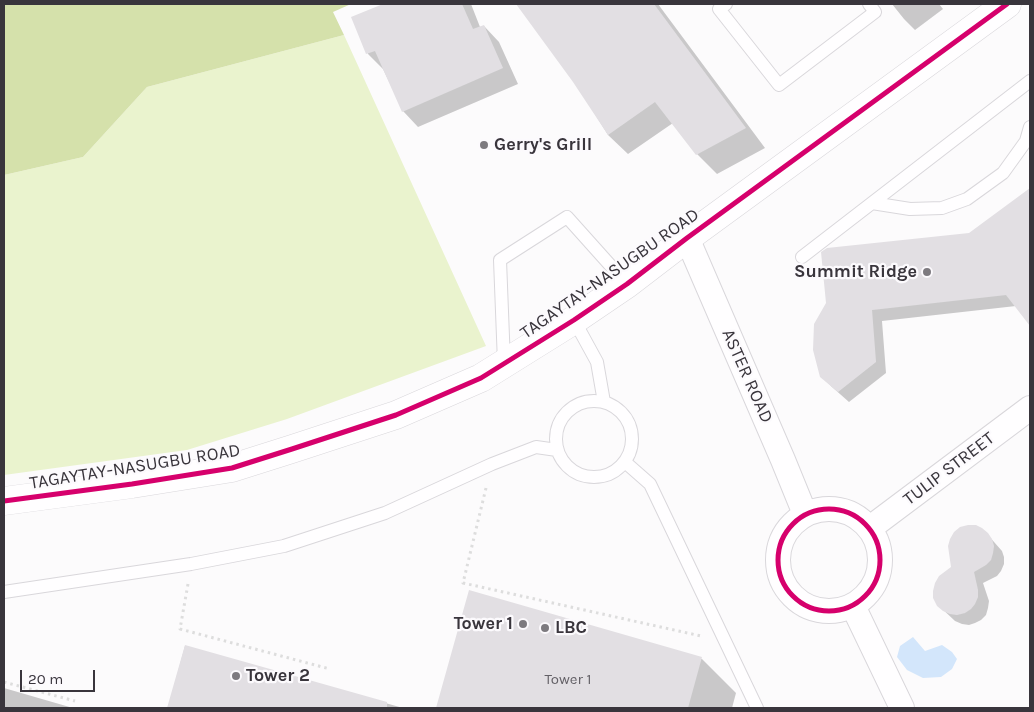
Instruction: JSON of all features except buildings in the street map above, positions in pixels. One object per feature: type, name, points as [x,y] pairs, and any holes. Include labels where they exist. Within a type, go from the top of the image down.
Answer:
[{"type":"main road","name":"TAGAYTAY-NASUGBU ROAD","points":[[4,502],[232,468],[292,450],[396,414],[481,378],[574,320],[627,284],[997,7]]},
{"type":"street","name":"ASTER ROAD","points":[[687,238],[805,514]]},
{"type":"street","name":"TULIP STREET","points":[[870,528],[1029,411]]},
{"type":"street","points":[[822,508],[840,509],[856,516],[870,528],[878,541],[881,556],[880,571],[875,585],[865,597],[853,606],[836,611],[818,610],[802,603],[788,591],[780,575],[778,558],[782,540],[791,525],[805,514],[822,508]]},
{"type":"street","points":[[853,606],[902,708]]},
{"type":"lane","points":[[726,4],[719,9],[779,85],[875,12],[869,4]]},
{"type":"lane","points":[[802,257],[1030,81]]},
{"type":"lane","points":[[872,203],[910,209],[942,208],[967,199],[1003,173],[1026,142],[1030,127]]},
{"type":"lane","points":[[504,363],[500,260],[566,217],[627,284]]},
{"type":"lane","points":[[574,320],[598,362],[604,402]]},
{"type":"lane","points":[[592,401],[604,402],[624,416],[630,427],[632,439],[630,451],[625,462],[606,476],[594,478],[571,470],[562,461],[557,450],[556,439],[558,427],[563,417],[571,409],[581,403],[592,401]]},
{"type":"lane","points":[[4,592],[191,564],[284,546],[385,513],[492,464],[536,447],[557,450]]},
{"type":"lane","points":[[625,462],[650,484],[757,708]]},
{"type":"path","points":[[492,464],[463,583],[724,641]]},
{"type":"path","points":[[191,564],[180,630],[330,669]]},
{"type":"path","points":[[4,682],[75,701]]},
{"type":"green space","points":[[4,4],[351,4],[333,12],[344,35],[147,87],[83,157],[4,175]]},
{"type":"green space","points":[[344,35],[486,346],[287,419],[187,450],[4,475],[4,175],[83,157],[147,87]]},
{"type":"water","points":[[913,637],[925,651],[942,645],[952,652],[957,659],[952,669],[941,677],[923,678],[907,670],[897,657],[900,646]]},
{"type":"cycle path","points":[[4,501],[132,484],[232,468],[396,415],[481,378],[574,320],[627,284],[1007,4]]},
{"type":"cycle path","points":[[829,509],[849,513],[865,524],[876,540],[880,560],[876,580],[865,596],[849,607],[829,611],[809,607],[793,596],[782,580],[778,560],[782,540],[793,524],[809,513],[829,509]]},
{"type":"place","name":"Gerry's Grill","points":[[484,145]]},
{"type":"place","name":"Summit Ridge","points":[[927,272]]},
{"type":"place","name":"Tower 1","points":[[523,624]]},
{"type":"place","name":"LBC","points":[[545,628]]},
{"type":"place","name":"Tower 2","points":[[236,676]]}]
